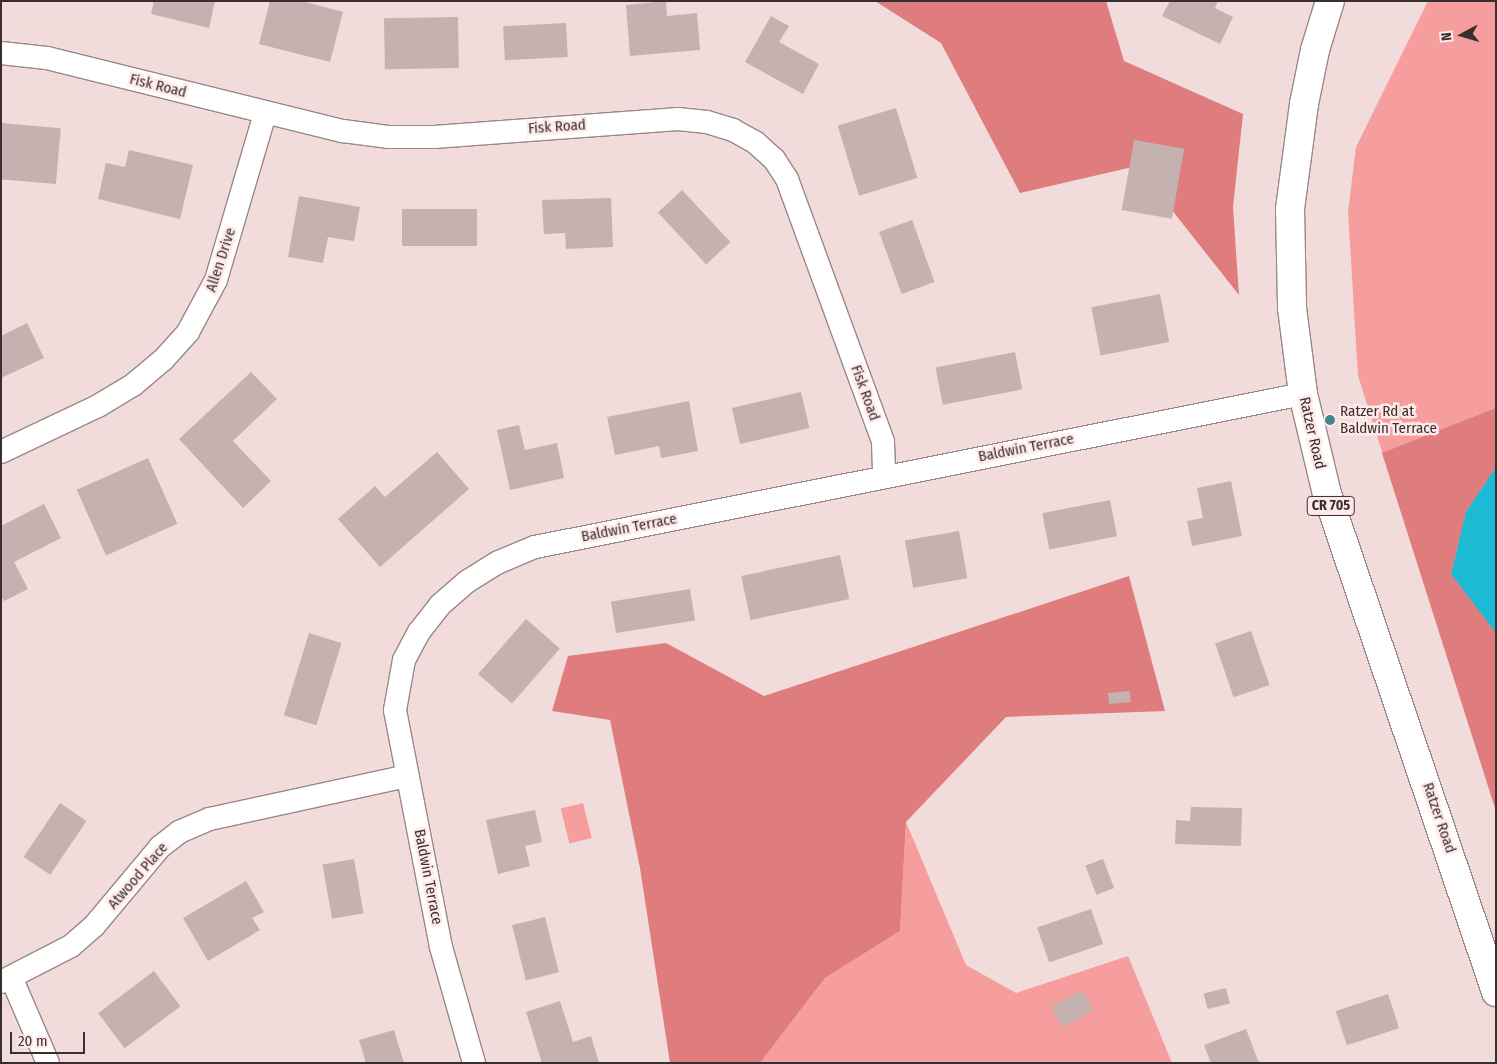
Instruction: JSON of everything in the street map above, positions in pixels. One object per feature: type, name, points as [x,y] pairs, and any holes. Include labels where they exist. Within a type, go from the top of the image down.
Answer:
[{"type":"main road","name":"Ratzer Road","points":[[1330,1],[1315,50],[1304,104],[1290,209],[1292,308],[1303,394],[1327,494],[1496,992]]},
{"type":"street","name":"Fisk Road","points":[[1,53],[47,58],[342,131],[388,137],[434,137],[678,119],[716,125],[756,143],[774,159],[787,179],[883,442],[884,476]]},
{"type":"street","name":"Allen Drive","points":[[1,452],[98,406],[133,385],[163,360],[188,332],[216,280],[265,113]]},
{"type":"street","name":"Baldwin Terrace","points":[[474,1063],[441,946],[395,710],[404,660],[419,632],[435,612],[468,581],[499,562],[535,547],[1303,394]]},
{"type":"street","name":"Atwood Place","points":[[6,979],[71,946],[94,926],[160,847],[179,832],[210,818],[407,776]]},
{"type":"street","points":[[6,979],[48,1063]]},
{"type":"shaded area","points":[[875,1],[1106,1],[1124,61],[1243,114],[1233,207],[1239,295],[1137,166],[1020,193],[941,43]]},
{"type":"shaded area","points":[[1428,1],[1496,1],[1496,811],[1358,376],[1348,212],[1356,147]]},
{"type":"shaded area","points":[[1496,408],[1496,467],[1466,512],[1451,574],[1496,633],[1496,811],[1382,453]]},
{"type":"shaded area","points":[[1129,576],[1165,711],[1006,717],[906,822],[900,931],[825,978],[760,1063],[670,1063],[640,868],[610,720],[552,711],[568,656],[666,643],[764,696]]},
{"type":"shaded area","points":[[583,803],[592,838],[569,843],[561,809]]},
{"type":"shaded area","points":[[906,822],[966,965],[1016,993],[1128,956],[1172,1063],[760,1063],[825,978],[900,931]]},
{"type":"water","points":[[1496,467],[1496,633],[1451,574],[1466,512]]},
{"type":"building","points":[[154,1],[215,1],[209,28],[151,14]]},
{"type":"building","points":[[270,1],[302,1],[343,12],[330,62],[259,44]]},
{"type":"building","points":[[666,1],[667,16],[697,13],[700,50],[630,56],[626,5]]},
{"type":"building","points":[[1170,1],[1218,1],[1215,8],[1233,17],[1220,44],[1162,16]]},
{"type":"building","points":[[771,16],[789,26],[779,42],[819,64],[803,94],[745,62]]},
{"type":"building","points":[[458,17],[459,68],[385,69],[384,18]]},
{"type":"building","points":[[566,23],[568,57],[505,60],[503,26]]},
{"type":"building","points":[[896,108],[917,178],[859,196],[838,126]]},
{"type":"building","points":[[1,123],[61,128],[56,184],[1,179]]},
{"type":"building","points":[[1134,140],[1184,149],[1172,219],[1122,210]]},
{"type":"building","points":[[129,150],[193,165],[180,219],[98,199],[106,163],[125,167]]},
{"type":"building","points":[[682,190],[730,242],[706,264],[658,213]]},
{"type":"building","points":[[299,196],[360,207],[354,241],[328,237],[323,263],[288,257]]},
{"type":"building","points":[[611,198],[613,247],[566,249],[565,233],[544,234],[542,200]]},
{"type":"building","points":[[402,209],[477,209],[477,246],[402,246]]},
{"type":"building","points":[[912,220],[935,282],[902,294],[879,232]]},
{"type":"building","points":[[1160,294],[1169,342],[1101,355],[1091,307]]},
{"type":"building","points":[[27,323],[44,358],[1,378],[1,336]]},
{"type":"building","points":[[1015,352],[1022,389],[943,405],[935,367]]},
{"type":"building","points":[[251,372],[277,399],[233,441],[271,481],[243,508],[179,439]]},
{"type":"building","points":[[801,392],[809,428],[740,444],[732,408]]},
{"type":"building","points":[[689,401],[698,451],[661,458],[659,446],[615,455],[607,417]]},
{"type":"building","points":[[519,425],[525,450],[557,443],[564,478],[510,490],[497,430]]},
{"type":"building","points":[[437,452],[469,489],[380,567],[338,519],[375,486],[385,497]]},
{"type":"building","points":[[148,458],[177,524],[106,556],[77,490]]},
{"type":"building","points":[[1231,481],[1242,536],[1192,546],[1187,521],[1203,518],[1197,488]]},
{"type":"building","points":[[1110,500],[1117,536],[1049,549],[1042,513]]},
{"type":"building","points":[[44,504],[61,538],[14,562],[28,589],[4,601],[1,596],[1,526]]},
{"type":"building","points":[[959,531],[967,578],[913,588],[905,541]]},
{"type":"building","points":[[840,555],[849,599],[751,620],[741,576]]},
{"type":"building","points":[[690,589],[695,621],[616,633],[611,602]]},
{"type":"building","points":[[526,619],[560,649],[512,704],[478,674]]},
{"type":"building","points":[[1251,631],[1270,685],[1234,697],[1215,643]]},
{"type":"building","points":[[309,633],[342,643],[316,725],[284,715]]},
{"type":"building","points":[[1130,691],[1131,702],[1109,704],[1108,693]]},
{"type":"building","points":[[60,803],[87,821],[50,875],[24,857]]},
{"type":"building","points":[[1191,807],[1242,808],[1241,846],[1175,844],[1176,820],[1190,821]]},
{"type":"building","points":[[535,810],[542,842],[525,846],[530,866],[498,874],[486,820]]},
{"type":"building","points":[[354,859],[364,913],[332,919],[322,865]]},
{"type":"building","points":[[1103,859],[1114,888],[1096,895],[1085,866]]},
{"type":"building","points":[[246,881],[264,912],[252,918],[260,930],[208,961],[183,918]]},
{"type":"building","points":[[1091,909],[1103,944],[1049,963],[1037,928]]},
{"type":"building","points":[[545,917],[559,972],[526,981],[512,925]]},
{"type":"building","points":[[154,971],[180,1006],[125,1048],[98,1013]]},
{"type":"building","points":[[1226,988],[1230,1004],[1208,1009],[1204,994]]},
{"type":"building","points":[[1082,990],[1093,1010],[1063,1027],[1051,1007]]},
{"type":"building","points":[[1388,994],[1399,1028],[1347,1045],[1336,1011]]},
{"type":"building","points":[[560,1001],[573,1042],[591,1036],[599,1063],[542,1063],[526,1012]]},
{"type":"building","points":[[1246,1029],[1259,1063],[1211,1063],[1204,1045]]},
{"type":"building","points":[[394,1030],[404,1063],[366,1063],[359,1040]]},
{"type":"place","name":"Ratzer Rd at Baldwin Terrace","points":[[1330,420]]}]
